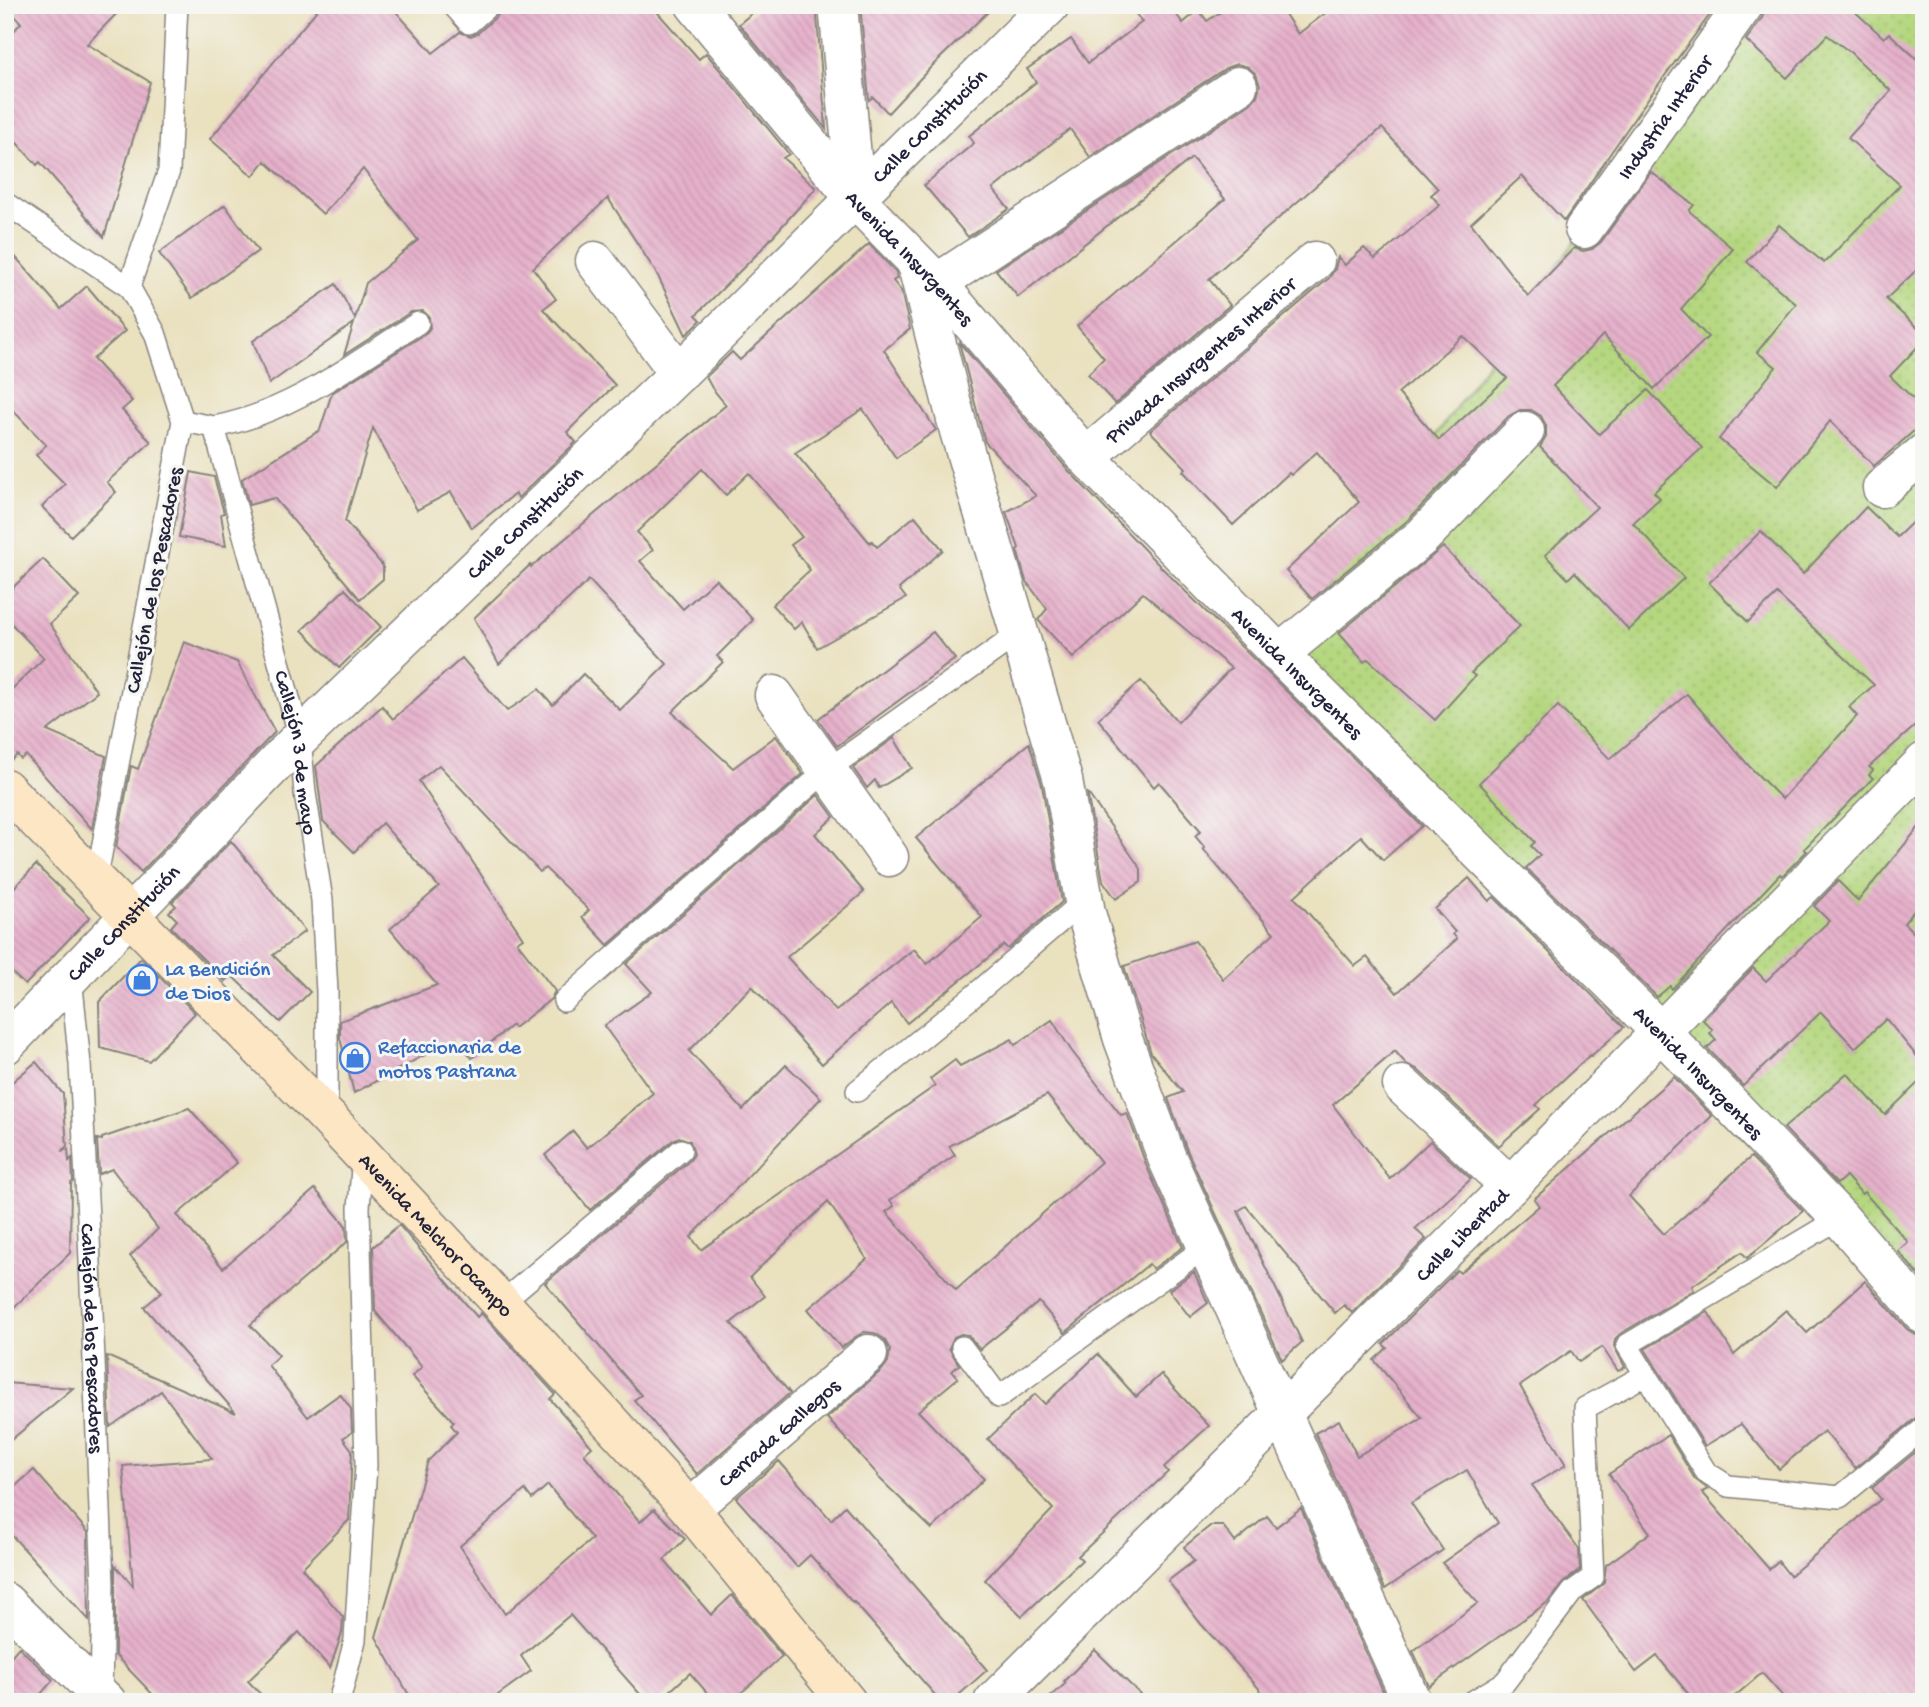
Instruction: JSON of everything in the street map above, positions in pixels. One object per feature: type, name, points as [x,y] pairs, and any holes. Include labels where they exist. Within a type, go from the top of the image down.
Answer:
[{"type":"main road","name":"Avenida Melchor Ocampo","points":[[5,788],[327,1117],[690,1508],[847,1702]]},
{"type":"street","name":"Avenida Insurgentes","points":[[695,5],[856,200],[927,274],[1086,457],[1279,654],[1662,1033],[1840,1218],[1924,1315]]},
{"type":"street","points":[[838,5],[856,200]]},
{"type":"street","name":"Calle Constitución","points":[[5,1045],[300,738],[679,373],[1050,5]]},
{"type":"street","name":"Industria Interior","points":[[1584,229],[1744,5]]},
{"type":"street","points":[[1238,86],[927,274],[959,431],[1062,780],[1084,901],[1123,1039],[1167,1158],[1412,1702]]},
{"type":"street","points":[[595,261],[679,373]]},
{"type":"street","name":"Privada Insurgentes Interior","points":[[1086,457],[1315,261]]},
{"type":"street","points":[[1279,654],[1422,537],[1525,431]]},
{"type":"street","points":[[1882,488],[1924,453]]},
{"type":"street","points":[[774,695],[890,857]]},
{"type":"street","name":"Calle Libertad","points":[[993,1702],[1662,1033],[1924,762]]},
{"type":"street","points":[[1402,1084],[1510,1186]]},
{"type":"street","name":"Cerrada Gallegos","points":[[690,1508],[868,1354]]},
{"type":"street","points":[[5,1602],[103,1699]]},
{"type":"lane","points":[[5,203],[129,287],[169,171],[177,5]]},
{"type":"lane","points":[[453,5],[469,23],[489,5]]},
{"type":"lane","name":"Callejón de los Pescadores","points":[[96,881],[183,421],[155,333],[129,287]]},
{"type":"lane","points":[[183,421],[215,427],[244,421],[294,400],[418,323]]},
{"type":"lane","name":"Callejón 3 de mayo","points":[[215,427],[300,738],[305,793],[322,900],[327,992],[327,1117]]},
{"type":"lane","points":[[564,1001],[827,770],[1018,634]]},
{"type":"lane","points":[[857,1091],[1084,901]]},
{"type":"lane","name":"Callejón de los Pescadores","points":[[71,977],[80,1064],[88,1224],[103,1584],[103,1699]]},
{"type":"lane","points":[[501,1303],[681,1150]]},
{"type":"lane","points":[[339,1702],[355,1640],[366,1465],[359,1208],[363,1155]]},
{"type":"lane","points":[[1840,1218],[1627,1345],[1706,1472],[1728,1486],[1839,1497],[1924,1428]]},
{"type":"lane","points":[[962,1347],[999,1397],[1207,1245]]},
{"type":"lane","points":[[1472,1702],[1505,1682],[1573,1591],[1593,1577],[1586,1408],[1645,1375]]},
{"type":"green space","points":[[1744,5],[1924,5],[1924,1326],[1279,655]]},
{"type":"building","points":[[5,5],[125,5],[87,44],[150,82],[104,237],[40,162],[37,165],[5,130],[5,41],[21,23]]},
{"type":"building","points":[[321,5],[390,5],[433,53],[460,32],[471,36],[478,33],[498,15],[502,5],[651,5],[699,59],[706,53],[789,154],[783,158],[816,188],[758,253],[696,315],[701,320],[686,335],[657,274],[608,198],[533,268],[556,299],[543,309],[615,385],[567,432],[576,442],[518,498],[515,494],[472,528],[451,492],[417,510],[373,428],[345,521],[383,566],[383,579],[360,599],[274,498],[249,505],[242,479],[320,430],[332,393],[425,334],[430,328],[429,317],[423,311],[411,312],[344,355],[354,323],[269,384],[253,341],[336,284],[355,319],[366,283],[418,240],[363,169],[323,214],[265,161],[253,176],[210,139]]},
{"type":"building","points":[[762,5],[816,5],[826,129],[739,24]]},
{"type":"building","points":[[860,5],[995,5],[888,113],[873,97],[869,100]]},
{"type":"building","points":[[1129,5],[1169,5],[1183,23],[1199,10],[1207,21],[1231,5],[1279,5],[1298,34],[1336,5],[1717,5],[1647,100],[1564,221],[1522,176],[1471,223],[1528,296],[1574,248],[1583,251],[1592,249],[1601,242],[1651,172],[1694,205],[1689,211],[1733,249],[1681,309],[1708,337],[1654,389],[1603,335],[1553,386],[1599,434],[1648,390],[1702,448],[1654,492],[1660,498],[1633,523],[1684,578],[1629,630],[1575,572],[1568,579],[1545,555],[1597,507],[1540,447],[1546,437],[1546,426],[1541,416],[1531,410],[1520,410],[1509,416],[1407,521],[1312,599],[1286,571],[1359,502],[1317,452],[1291,475],[1289,473],[1233,525],[1183,471],[1186,468],[1150,431],[1329,278],[1338,257],[1345,265],[1364,248],[1375,259],[1440,205],[1431,195],[1438,189],[1382,128],[1209,279],[1230,305],[1115,404],[1088,374],[1104,358],[1077,326],[1225,199],[1192,158],[1018,297],[996,270],[1250,104],[1257,96],[1260,85],[1256,74],[1248,67],[1237,64],[1226,68],[1090,157],[1070,129],[993,189],[1009,209],[968,237],[924,185],[974,143],[969,136],[1036,82],[1027,69],[1071,39],[1088,63],[1142,22]],"holes":[[[1463,336],[1507,378],[1439,440],[1398,393]]]},
{"type":"building","points":[[1766,5],[1854,5],[1851,8],[1884,38],[1889,33],[1918,60],[1924,54],[1924,263],[1886,299],[1924,334],[1924,340],[1890,376],[1924,409],[1924,422],[1874,466],[1830,421],[1777,487],[1719,439],[1776,367],[1757,352],[1796,304],[1747,262],[1779,225],[1824,263],[1900,185],[1848,138],[1891,91],[1850,52],[1827,35],[1787,78],[1746,40],[1762,18]]},
{"type":"building","points":[[225,205],[258,251],[192,298],[159,253]]},
{"type":"building","points":[[869,244],[896,272],[897,278],[893,281],[901,291],[910,329],[884,350],[936,430],[896,458],[863,409],[795,453],[870,543],[872,541],[877,547],[915,516],[943,550],[899,589],[906,598],[817,648],[802,622],[794,629],[772,605],[810,570],[791,545],[802,537],[749,473],[726,495],[702,469],[637,532],[653,550],[640,561],[683,609],[716,579],[753,620],[717,656],[723,662],[672,712],[733,768],[776,736],[803,774],[608,945],[582,917],[589,910],[545,868],[540,872],[439,765],[419,781],[523,938],[517,942],[555,991],[551,999],[514,1028],[512,1025],[472,1058],[456,1038],[354,1093],[340,1038],[340,1021],[437,985],[390,929],[439,887],[382,823],[354,852],[323,821],[316,766],[382,706],[393,719],[462,658],[507,711],[539,689],[553,705],[583,674],[620,710],[667,664],[589,580],[499,664],[474,618],[530,565],[531,567],[726,405],[706,377],[732,352],[740,360]]},
{"type":"building","points":[[5,245],[61,309],[87,286],[125,331],[93,359],[132,401],[122,410],[151,442],[107,482],[116,492],[71,536],[42,507],[65,484],[36,455],[46,445],[5,402]]},
{"type":"building","points":[[959,342],[1069,471],[1157,563],[1422,826],[1383,860],[1361,836],[1294,897],[1355,966],[1367,957],[1397,993],[1457,939],[1453,934],[1455,932],[1435,909],[1469,878],[1489,901],[1494,897],[1624,1027],[1536,1105],[1540,1109],[1499,1146],[1417,1069],[1406,1064],[1395,1051],[1333,1105],[1390,1179],[1430,1141],[1471,1179],[1415,1229],[1426,1239],[1352,1313],[1344,1305],[1335,1313],[1246,1206],[1238,1211],[1302,1342],[1282,1360],[1187,1150],[1168,1098],[1183,1092],[1151,1053],[1124,966],[1195,941],[1223,979],[1274,933],[1203,849],[1205,848],[1195,836],[1201,831],[1159,782],[1154,787],[1098,719],[1141,681],[1178,722],[1231,668],[1143,593],[1073,658],[1038,620],[1047,609],[1026,581],[1017,550],[1019,548],[1006,512],[1036,496],[985,442]]},
{"type":"building","points":[[191,472],[214,477],[224,513],[221,514],[226,546],[179,537]]},
{"type":"building","points":[[1866,507],[1897,537],[1924,511],[1924,718],[1869,767],[1873,770],[1869,775],[1873,778],[1804,849],[1807,851],[1782,876],[1780,874],[1672,989],[1670,986],[1657,997],[1526,868],[1540,855],[1531,846],[1535,842],[1479,783],[1558,706],[1610,759],[1687,694],[1749,766],[1782,799],[1857,716],[1849,707],[1874,685],[1777,594],[1748,622],[1709,583],[1761,531],[1803,574]]},
{"type":"building","points":[[1443,547],[1520,626],[1471,673],[1475,676],[1435,720],[1368,659],[1364,662],[1339,633]]},
{"type":"building","points":[[43,559],[79,597],[50,624],[97,692],[47,731],[106,756],[92,829],[26,755],[21,759],[17,755],[5,765],[5,696],[44,658],[5,617],[5,595]]},
{"type":"building","points":[[345,589],[381,627],[339,668],[302,630]]},
{"type":"building","points":[[933,632],[955,659],[837,746],[818,719]]},
{"type":"building","points":[[184,642],[237,662],[275,732],[141,872],[116,847],[131,766],[138,769]]},
{"type":"building","points":[[894,738],[912,768],[879,788],[875,780],[867,788],[853,768]]},
{"type":"building","points":[[1029,743],[1042,785],[1062,902],[1008,949],[1004,945],[907,1023],[891,1003],[822,1064],[752,986],[689,1051],[743,1110],[786,1065],[821,1098],[691,1237],[701,1250],[935,1086],[930,1079],[955,1060],[960,1066],[1012,1039],[1015,1045],[1052,1020],[1071,1050],[1121,1115],[1127,1113],[1147,1167],[1183,1247],[1153,1269],[1149,1264],[1065,1333],[1039,1302],[980,1349],[968,1335],[954,1337],[949,1348],[959,1365],[952,1371],[958,1378],[918,1411],[984,1479],[932,1529],[877,1476],[827,1418],[882,1370],[888,1362],[890,1350],[884,1339],[874,1333],[864,1332],[841,1348],[808,1309],[867,1259],[828,1202],[750,1277],[765,1296],[731,1323],[790,1393],[697,1474],[634,1400],[641,1395],[545,1283],[694,1154],[690,1141],[679,1137],[673,1140],[590,1210],[545,1155],[573,1131],[587,1148],[653,1093],[604,1026],[652,992],[626,964],[818,795],[834,817],[815,834],[864,892],[787,957],[836,1011],[914,949],[927,964],[982,917],[916,838]],"holes":[[[1047,1095],[1101,1162],[956,1290],[886,1212],[894,1206],[890,1200],[955,1155],[949,1146]]]},
{"type":"building","points":[[1087,792],[1141,869],[1141,882],[1116,899],[1103,881]]},
{"type":"building","points":[[1924,821],[1924,899],[1904,923],[1924,943],[1924,1065],[1886,1019],[1855,1048],[1821,1012],[1743,1086],[1707,1048],[1716,1040],[1710,1033],[1713,1030],[1703,1020],[1753,968],[1766,981],[1829,921],[1814,906],[1838,881],[1858,901]]},
{"type":"building","points":[[231,841],[305,931],[273,955],[310,992],[280,1022],[231,975],[225,981],[171,927],[177,920],[169,912],[176,906],[172,902]]},
{"type":"building","points":[[36,865],[90,917],[25,985],[5,966],[5,897]]},
{"type":"building","points":[[141,958],[195,1013],[149,1061],[100,1048],[99,1002]]},
{"type":"building","points":[[36,1062],[63,1094],[67,1146],[62,1151],[68,1149],[69,1161],[72,1158],[70,1253],[5,1316],[5,1088]]},
{"type":"building","points":[[1847,1073],[1885,1115],[1924,1077],[1924,1281],[1898,1251],[1908,1242],[1864,1192],[1862,1194],[1846,1176],[1837,1184],[1784,1128]]},
{"type":"building","points":[[1674,1077],[1712,1116],[1629,1196],[1664,1234],[1751,1157],[1803,1211],[1747,1258],[1742,1252],[1692,1286],[1694,1290],[1620,1334],[1615,1339],[1614,1346],[1625,1367],[1618,1371],[1602,1347],[1579,1362],[1571,1351],[1520,1386],[1566,1465],[1532,1485],[1579,1549],[1580,1570],[1563,1583],[1548,1602],[1429,1686],[1413,1651],[1478,1603],[1442,1563],[1498,1523],[1467,1470],[1411,1503],[1443,1550],[1385,1589],[1315,1433],[1339,1420],[1357,1456],[1422,1418],[1374,1360],[1387,1348],[1383,1344],[1457,1270],[1460,1273],[1539,1206],[1534,1199]]},
{"type":"building","points":[[189,1108],[237,1163],[177,1215],[223,1268],[315,1189],[346,1226],[347,1242],[250,1325],[279,1355],[268,1365],[308,1417],[340,1394],[351,1409],[352,1432],[343,1438],[352,1450],[349,1520],[302,1568],[343,1617],[342,1633],[330,1668],[299,1632],[248,1681],[268,1702],[160,1702],[115,1655],[115,1565],[133,1586],[123,1466],[212,1459],[161,1391],[110,1427],[107,1356],[236,1413],[144,1307],[162,1292],[130,1256],[158,1229],[112,1169],[99,1174],[97,1139],[102,1140]]},
{"type":"building","points":[[399,1225],[477,1317],[481,1313],[555,1394],[550,1399],[592,1447],[584,1454],[640,1522],[654,1509],[685,1539],[664,1560],[711,1615],[732,1595],[782,1656],[731,1702],[715,1702],[690,1673],[658,1702],[647,1702],[570,1615],[521,1656],[531,1671],[488,1702],[413,1702],[376,1637],[428,1461],[457,1432],[451,1425],[454,1422],[412,1376],[422,1367],[375,1311],[373,1247]],"holes":[[[548,1485],[592,1539],[505,1614],[460,1546],[525,1490],[532,1499]]]},
{"type":"building","points":[[1194,1272],[1208,1303],[1190,1317],[1169,1290]]},
{"type":"building","points":[[1865,1281],[1907,1329],[1916,1335],[1924,1336],[1924,1415],[1916,1418],[1855,1468],[1824,1431],[1779,1469],[1741,1424],[1705,1446],[1645,1349],[1708,1312],[1734,1355],[1786,1310],[1807,1333]]},
{"type":"building","points":[[1098,1354],[1136,1397],[1161,1374],[1209,1426],[1164,1467],[1168,1472],[1078,1556],[1082,1560],[1022,1616],[985,1580],[1053,1509],[988,1439],[1035,1394],[1045,1404]]},
{"type":"building","points":[[5,1383],[73,1388],[5,1445]]},
{"type":"building","points":[[1668,1435],[1695,1479],[1708,1489],[1702,1492],[1769,1569],[1778,1561],[1790,1576],[1881,1499],[1872,1488],[1924,1445],[1924,1702],[1788,1702],[1762,1673],[1728,1702],[1695,1702],[1657,1656],[1636,1672],[1583,1600],[1604,1583],[1606,1565],[1650,1533],[1609,1474]]},
{"type":"building","points":[[779,1461],[831,1520],[845,1506],[987,1670],[951,1702],[941,1702],[810,1555],[797,1567],[736,1498]]},
{"type":"building","points":[[34,1470],[88,1532],[89,1620],[5,1528],[5,1495]]},
{"type":"building","points":[[1301,1508],[1388,1702],[1271,1702],[1201,1624],[1168,1581],[1194,1561],[1184,1547],[1210,1526],[1223,1526],[1235,1542],[1267,1516],[1276,1527]]},
{"type":"building","points":[[19,1647],[53,1680],[34,1702],[5,1702],[5,1663]]},
{"type":"building","points":[[1095,1650],[1148,1702],[1045,1702]]},
{"type":"place","name":"La Bendición de Dios","points":[[142,980]]},
{"type":"place","name":"Refaccionaria de motos Pastrana","points":[[355,1058]]}]
